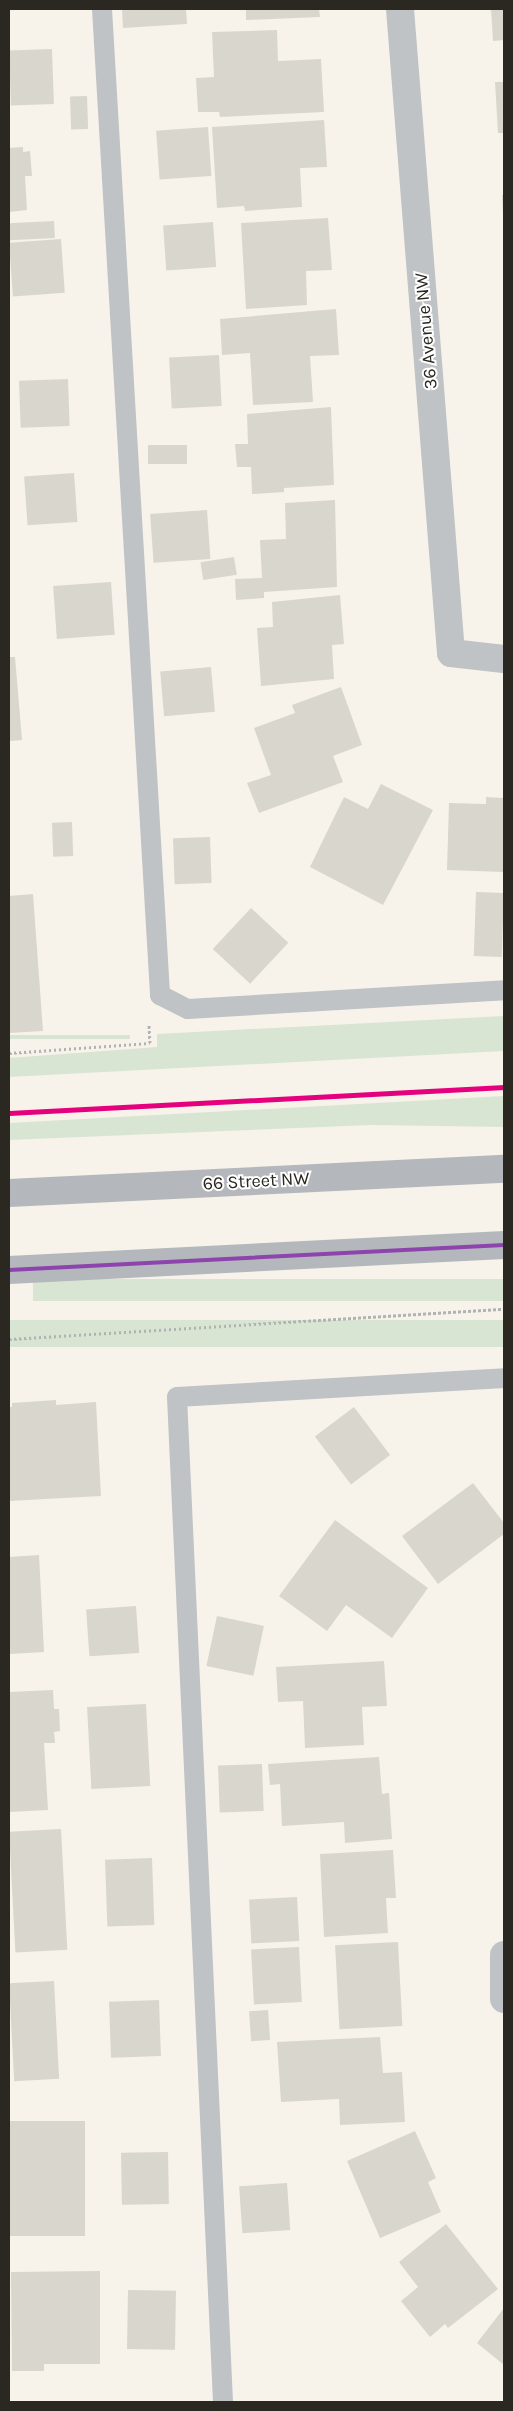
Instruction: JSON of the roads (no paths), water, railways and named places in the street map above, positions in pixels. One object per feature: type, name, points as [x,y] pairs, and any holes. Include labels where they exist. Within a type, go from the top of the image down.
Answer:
[{"type":"main road","name":"66 Street NW","points":[[9,1193],[504,1170]]},
{"type":"main road","points":[[9,1270],[504,1245]]},
{"type":"street","name":"36 Avenue NW","points":[[400,9],[451,653],[504,659]]},
{"type":"street","points":[[504,1955],[504,1999]]},
{"type":"lane","points":[[102,9],[160,995],[188,1009],[504,990]]},
{"type":"lane","points":[[222,2402],[177,1397],[504,1378]]}]
